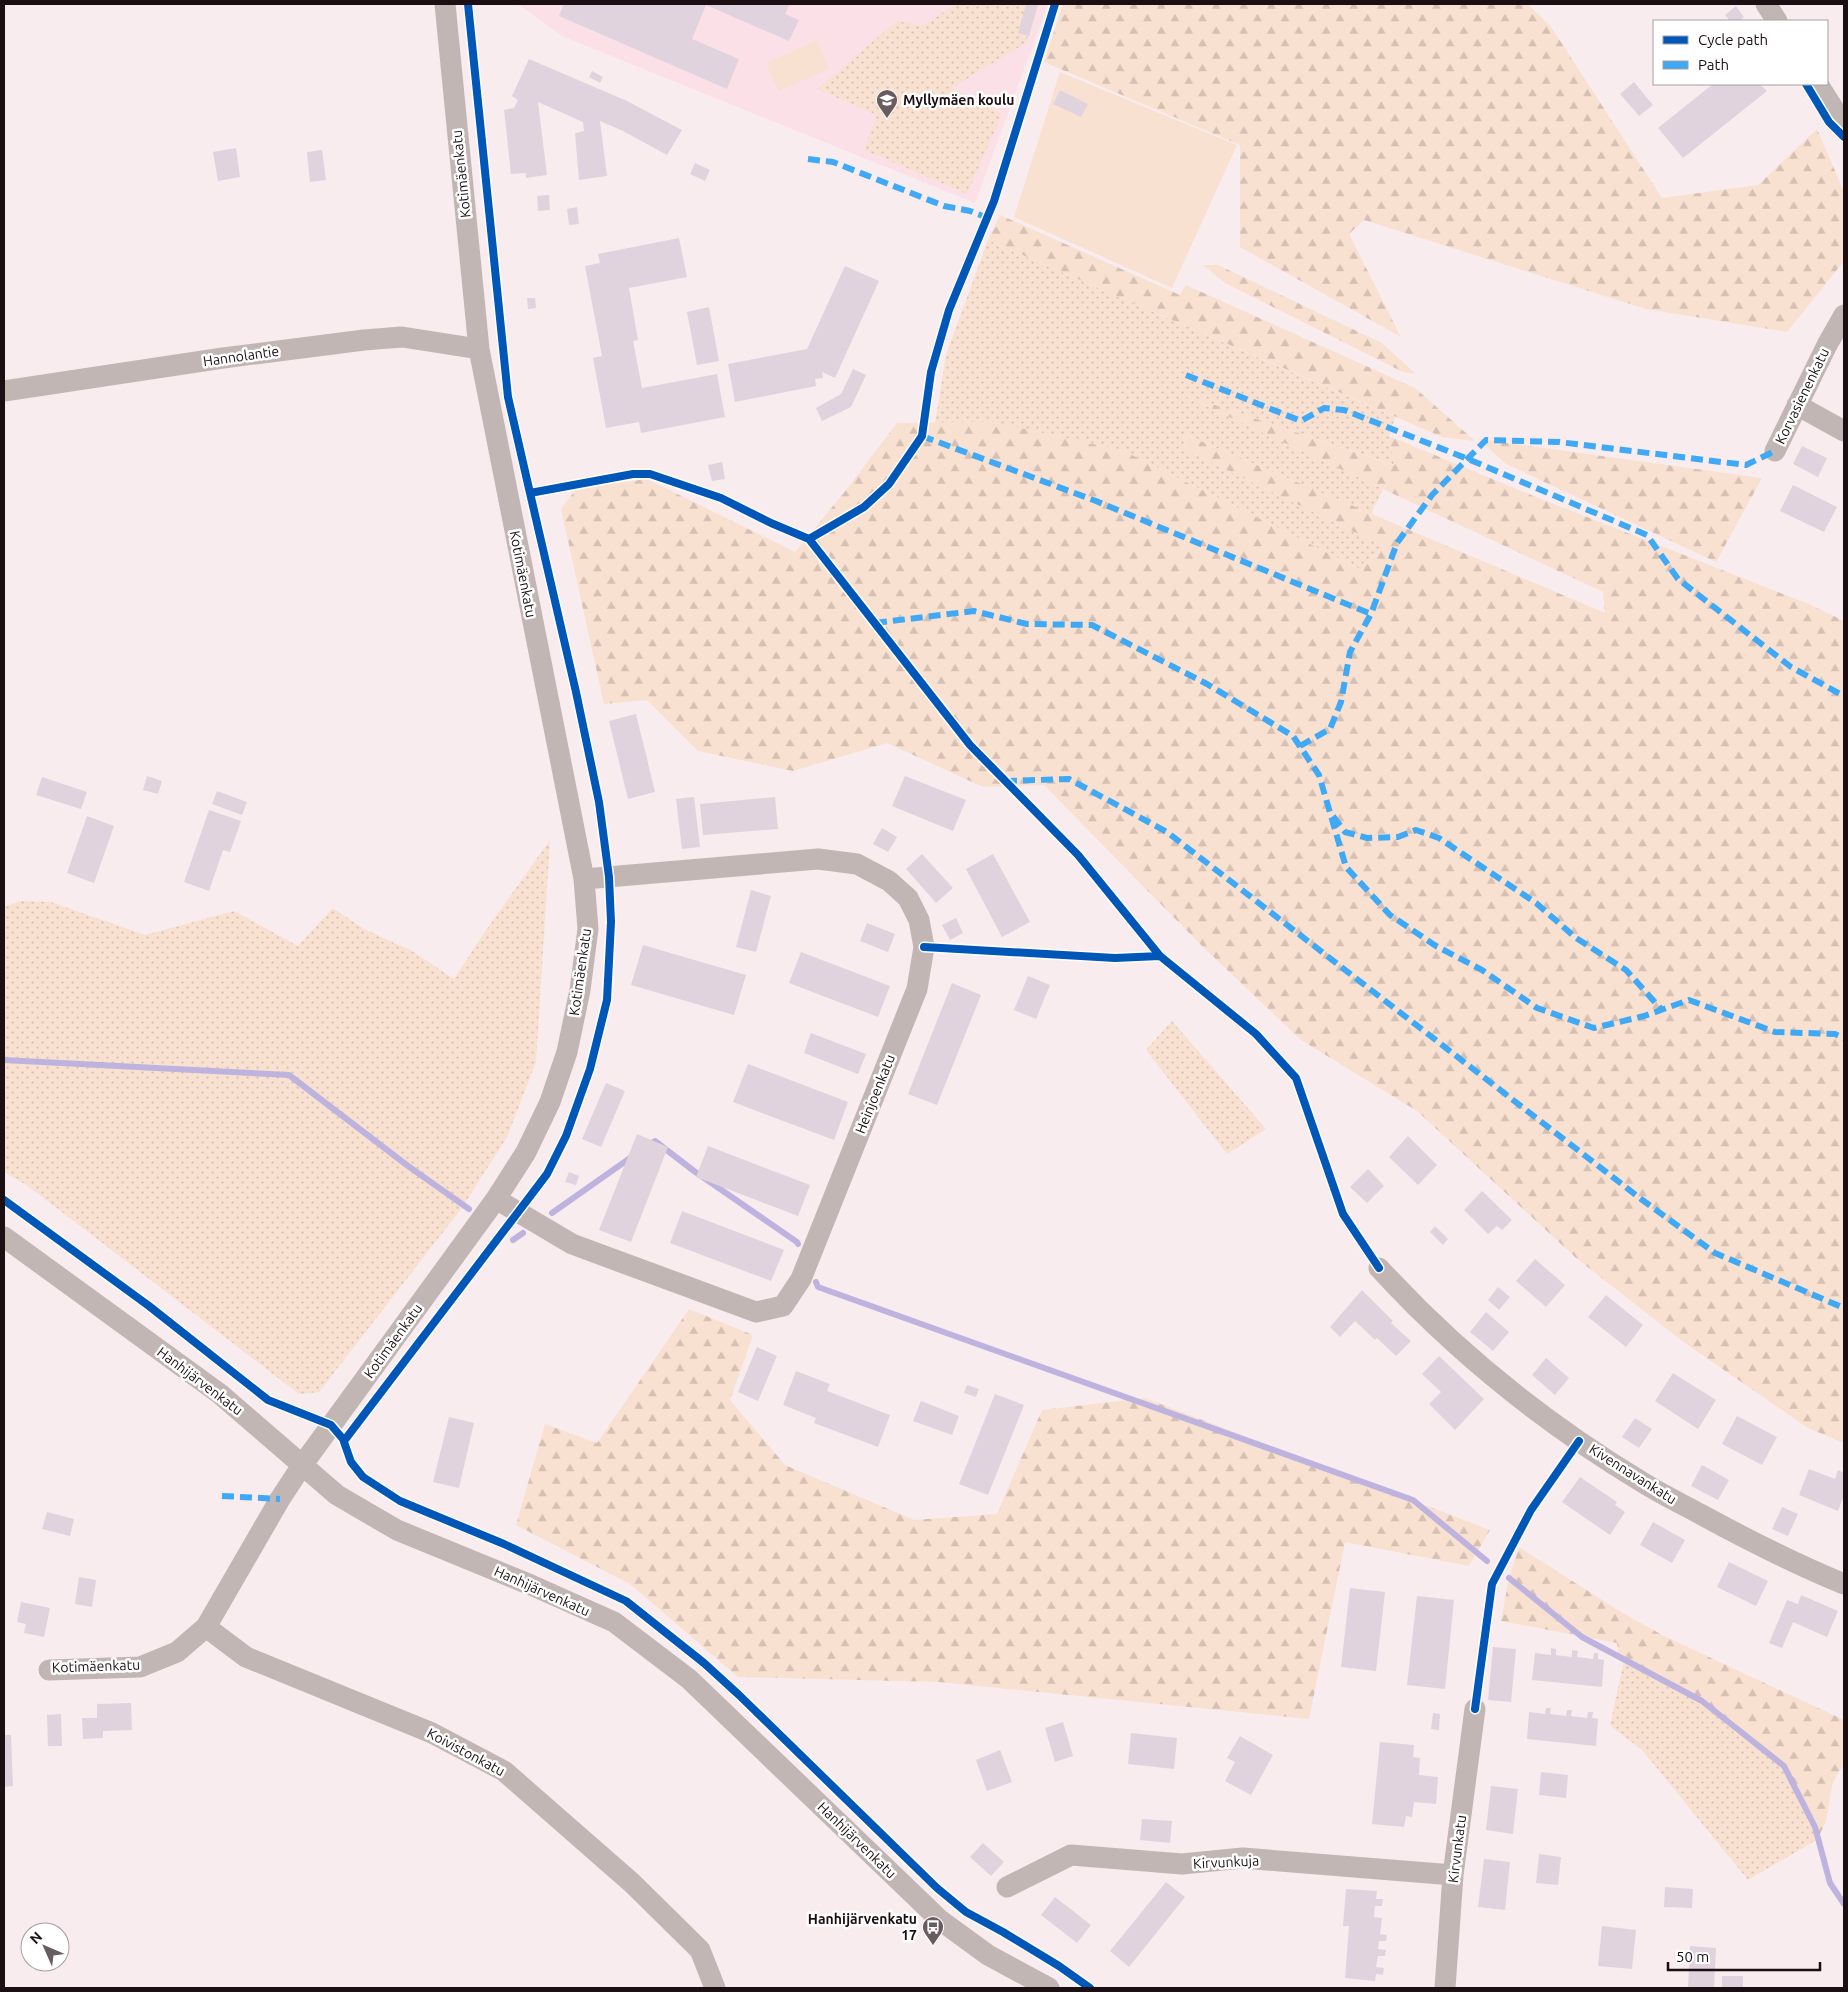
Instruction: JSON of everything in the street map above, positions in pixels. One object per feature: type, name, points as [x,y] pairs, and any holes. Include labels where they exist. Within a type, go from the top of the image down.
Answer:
[{"type":"street","name":"Kotimäenkatu","points":[[49,1670],[140,1667],[177,1652],[206,1627],[280,1499],[303,1464],[496,1199],[526,1152],[550,1102],[567,1052],[580,990],[588,929],[584,879],[479,349],[445,4]]},
{"type":"street","points":[[1766,4],[1777,20]]},
{"type":"street","points":[[1819,85],[1844,125]]},
{"type":"street","name":"Korvasienenkatu","points":[[1775,451],[1844,315]]},
{"type":"street","name":"Hannolantie","points":[[4,391],[223,358],[364,340],[402,337],[479,349]]},
{"type":"street","points":[[1797,405],[1844,432]]},
{"type":"street","name":"Heinjoenkatu","points":[[496,1199],[572,1244],[756,1312],[783,1306],[800,1279],[917,989],[924,947],[919,920],[912,905],[908,898],[889,880],[856,864],[818,859],[584,879]]},
{"type":"street","name":"Hanhijärvenkatu","points":[[4,1237],[220,1394],[337,1495],[397,1530],[614,1622],[637,1638],[689,1679],[940,1920],[988,1955],[1049,1988]]},
{"type":"street","name":"Kivennavankatu","points":[[1379,1268],[1412,1304],[1490,1375],[1579,1440],[1642,1482],[1764,1549],[1844,1584]]},
{"type":"street","name":"Koivistonkatu","points":[[206,1627],[246,1657],[432,1733],[504,1771],[632,1883],[700,1950],[715,1988]]},
{"type":"street","name":"Kirvunkatu","points":[[1445,1988],[1453,1875],[1475,1709]]},
{"type":"street","name":"Kirvunkuja","points":[[1007,1887],[1071,1855],[1182,1864],[1243,1858],[1453,1875]]},
{"type":"shaded area","name":"Myllymäen koulu","points":[[518,4],[1048,4],[975,203],[562,36]]},
{"type":"green space","points":[[956,4],[1037,4],[1026,43],[952,88],[1002,114],[967,194],[864,150],[877,115],[817,89],[897,21],[923,26]]},
{"type":"green space","points":[[1063,4],[1528,4],[1551,27],[1662,198],[1758,185],[1817,129],[1844,192],[1844,261],[1787,332],[1646,309],[1364,220],[1349,234],[1401,337],[1240,247],[1240,145],[1044,62]]},
{"type":"green space","points":[[817,40],[829,69],[778,91],[766,63]]},
{"type":"green space","points":[[1060,72],[1237,145],[1172,288],[1014,217]]},
{"type":"green space","points":[[1000,215],[1180,295],[1186,285],[1415,388],[1475,441],[1442,437],[988,240]]},
{"type":"green space","points":[[988,240],[1395,417],[1389,436],[1395,465],[1181,394],[1383,489],[1371,514],[1186,435],[1184,449],[1383,546],[1362,570],[1124,451],[993,422],[935,423],[946,355]]},
{"type":"green space","points":[[1203,265],[1218,265],[1382,343],[1416,374],[1403,372],[1225,283]]},
{"type":"green space","points":[[1176,392],[1394,465],[1389,436],[1526,493],[1811,605],[1844,621],[1844,1443],[1808,1428],[1682,1341],[1575,1257],[1417,1111],[1301,1040],[1200,944],[1044,785],[983,787],[887,743],[793,771],[698,751],[647,700],[604,704],[561,509],[576,489],[647,479],[795,552],[843,494],[897,423],[993,422],[1124,451],[1362,570],[1383,546],[1184,449],[1186,435],[1605,613],[1603,592]]},
{"type":"green space","points":[[1479,439],[1762,478],[1716,562],[1506,464]]},
{"type":"green space","points":[[550,840],[536,1062],[507,1137],[461,1209],[319,1392],[299,1394],[28,1186],[4,1172],[4,907],[20,901],[51,902],[145,935],[234,911],[298,946],[333,908],[364,929],[412,951],[454,979]]},
{"type":"green space","points":[[1172,1021],[1266,1129],[1227,1154],[1146,1050]]},
{"type":"green space","points":[[689,1309],[753,1335],[730,1400],[785,1465],[914,1520],[997,1514],[1042,1410],[1145,1398],[1490,1530],[1469,1566],[1345,1542],[1309,1719],[939,1682],[738,1677],[630,1584],[516,1525],[545,1424],[597,1443]]},
{"type":"green space","points":[[1519,1547],[1621,1612],[1664,1636],[1844,1720],[1844,1766],[1835,1778],[1826,1821],[1818,1839],[1815,1827],[1784,1766],[1702,1701],[1619,1658],[1617,1643],[1501,1621],[1509,1578]]},
{"type":"green space","points":[[1624,1661],[1702,1701],[1784,1766],[1815,1827],[1818,1839],[1748,1880],[1643,1751],[1610,1725]]},
{"type":"building","points":[[564,4],[790,4],[785,14],[799,20],[789,41],[706,5],[692,39],[739,59],[727,89],[559,16]]},
{"type":"building","points":[[1026,4],[1038,5],[1029,36],[1018,33]]},
{"type":"building","points":[[1736,6],[1744,17],[1740,20],[1729,20],[1725,15]]},
{"type":"building","points":[[529,59],[627,101],[682,130],[667,155],[600,121],[607,176],[579,180],[575,133],[584,131],[583,122],[538,102],[547,175],[526,178],[526,173],[511,174],[504,110],[514,108],[518,100],[512,96]]},
{"type":"building","points":[[592,71],[603,77],[600,83],[589,77]]},
{"type":"building","points":[[1634,82],[1653,105],[1639,116],[1620,94]]},
{"type":"building","points":[[1712,85],[1761,85],[1767,91],[1683,158],[1658,128]]},
{"type":"building","points":[[1060,90],[1088,104],[1081,117],[1053,104]]},
{"type":"building","points":[[236,148],[240,177],[218,181],[213,152]]},
{"type":"building","points":[[322,150],[326,180],[310,182],[307,152]]},
{"type":"building","points":[[695,163],[710,170],[705,181],[690,174]]},
{"type":"building","points":[[549,195],[550,210],[538,211],[537,196]]},
{"type":"building","points":[[577,207],[579,224],[569,225],[567,209]]},
{"type":"building","points":[[679,238],[687,277],[629,288],[638,340],[633,341],[642,388],[717,374],[725,417],[641,433],[639,422],[606,428],[593,358],[602,356],[585,266],[600,263],[598,254]]},
{"type":"building","points":[[845,266],[879,281],[835,378],[822,372],[823,378],[815,379],[816,386],[735,402],[728,364],[807,349]]},
{"type":"building","points":[[527,298],[535,298],[536,308],[528,309]]},
{"type":"building","points":[[709,307],[719,361],[697,365],[687,312]]},
{"type":"building","points":[[853,369],[866,375],[851,407],[822,421],[816,408],[841,394]]},
{"type":"building","points":[[1802,446],[1827,458],[1818,477],[1793,464]]},
{"type":"building","points":[[722,462],[725,479],[712,481],[708,465]]},
{"type":"building","points":[[1793,485],[1837,507],[1824,532],[1780,511]]},
{"type":"building","points":[[636,714],[655,792],[628,799],[609,721]]},
{"type":"building","points":[[147,776],[162,781],[158,794],[143,790]]},
{"type":"building","points":[[905,776],[966,800],[953,831],[892,806]]},
{"type":"building","points":[[42,777],[87,792],[81,809],[36,795]]},
{"type":"building","points":[[217,791],[247,802],[242,815],[212,804]]},
{"type":"building","points":[[694,797],[700,847],[682,849],[676,799]]},
{"type":"building","points":[[775,797],[778,829],[703,835],[700,804]]},
{"type":"building","points":[[209,810],[241,821],[230,852],[223,850],[209,891],[184,882]]},
{"type":"building","points":[[87,816],[114,826],[94,883],[67,873]]},
{"type":"building","points":[[882,828],[897,837],[888,852],[873,844]]},
{"type":"building","points":[[922,854],[953,888],[936,903],[906,869]]},
{"type":"building","points":[[993,854],[1030,922],[1002,937],[966,869]]},
{"type":"building","points":[[751,890],[771,896],[756,952],[736,947]]},
{"type":"building","points":[[956,918],[963,933],[950,940],[942,925]]},
{"type":"building","points":[[867,923],[895,934],[888,952],[860,941]]},
{"type":"building","points":[[643,945],[746,975],[734,1015],[631,985]]},
{"type":"building","points":[[801,952],[890,986],[878,1017],[789,983]]},
{"type":"building","points":[[1028,976],[1050,985],[1036,1019],[1014,1010]]},
{"type":"building","points":[[952,983],[981,995],[937,1105],[908,1094]]},
{"type":"building","points":[[811,1033],[866,1054],[858,1074],[804,1053]]},
{"type":"building","points":[[748,1064],[848,1102],[834,1140],[733,1102]]},
{"type":"building","points":[[606,1083],[625,1091],[601,1147],[582,1139]]},
{"type":"building","points":[[637,1134],[668,1147],[631,1242],[599,1230]]},
{"type":"building","points":[[1408,1136],[1437,1165],[1418,1185],[1389,1157]]},
{"type":"building","points":[[708,1146],[810,1185],[798,1216],[696,1177]]},
{"type":"building","points":[[1368,1169],[1384,1186],[1367,1203],[1350,1187]]},
{"type":"building","points":[[569,1172],[579,1176],[576,1185],[565,1182]]},
{"type":"building","points":[[1482,1191],[1512,1220],[1502,1230],[1497,1226],[1488,1234],[1464,1210]]},
{"type":"building","points":[[682,1211],[784,1250],[771,1281],[670,1243]]},
{"type":"building","points":[[1435,1226],[1448,1239],[1443,1245],[1430,1232]]},
{"type":"building","points":[[1535,1259],[1565,1285],[1546,1307],[1516,1281]]},
{"type":"building","points":[[1498,1287],[1510,1297],[1499,1310],[1488,1300]]},
{"type":"building","points":[[1362,1290],[1393,1321],[1391,1323],[1411,1341],[1396,1356],[1355,1321],[1340,1337],[1330,1327]]},
{"type":"building","points":[[1606,1295],[1643,1325],[1626,1347],[1588,1317]]},
{"type":"building","points":[[1486,1312],[1509,1332],[1493,1351],[1470,1332]]},
{"type":"building","points":[[757,1347],[777,1356],[758,1401],[738,1392]]},
{"type":"building","points":[[1439,1356],[1484,1399],[1455,1430],[1429,1404],[1441,1392],[1422,1374]]},
{"type":"building","points":[[1546,1358],[1569,1378],[1555,1395],[1532,1375]]},
{"type":"building","points":[[796,1371],[830,1384],[827,1391],[890,1415],[878,1447],[814,1423],[816,1418],[783,1405]]},
{"type":"building","points":[[1673,1373],[1716,1400],[1698,1429],[1655,1401]]},
{"type":"building","points":[[967,1385],[979,1389],[976,1397],[964,1393]]},
{"type":"building","points":[[995,1394],[1024,1405],[988,1495],[959,1484]]},
{"type":"building","points":[[921,1401],[959,1416],[952,1435],[913,1421]]},
{"type":"building","points":[[1737,1416],[1777,1437],[1762,1465],[1722,1444]]},
{"type":"building","points":[[449,1417],[474,1423],[459,1488],[433,1482]]},
{"type":"building","points":[[1635,1418],[1652,1429],[1639,1448],[1622,1437]]},
{"type":"building","points":[[1702,1465],[1729,1480],[1718,1500],[1691,1486]]},
{"type":"building","points":[[1809,1469],[1835,1479],[1838,1470],[1844,1473],[1844,1495],[1838,1511],[1799,1495]]},
{"type":"building","points":[[1580,1477],[1617,1502],[1615,1505],[1625,1512],[1610,1535],[1562,1502]]},
{"type":"building","points":[[1782,1507],[1798,1514],[1788,1536],[1772,1529]]},
{"type":"building","points":[[47,1512],[74,1519],[70,1536],[42,1529]]},
{"type":"building","points":[[1653,1522],[1685,1540],[1672,1563],[1640,1545]]},
{"type":"building","points":[[1729,1562],[1768,1581],[1756,1606],[1717,1587]]},
{"type":"building","points":[[79,1577],[96,1580],[92,1607],[75,1604]]},
{"type":"building","points":[[1350,1588],[1385,1592],[1376,1671],[1341,1667]]},
{"type":"building","points":[[1801,1595],[1838,1611],[1827,1637],[1793,1622],[1782,1648],[1769,1643],[1787,1600],[1798,1604]]},
{"type":"building","points":[[1417,1596],[1454,1600],[1445,1689],[1407,1685]]},
{"type":"building","points":[[21,1602],[50,1608],[44,1637],[24,1633],[26,1624],[17,1622]]},
{"type":"building","points":[[1493,1647],[1516,1649],[1511,1702],[1488,1700]]},
{"type":"building","points":[[1551,1648],[1556,1649],[1556,1655],[1572,1657],[1572,1650],[1578,1651],[1577,1657],[1593,1659],[1594,1653],[1598,1653],[1598,1659],[1604,1660],[1602,1687],[1532,1680],[1535,1653],[1551,1655]]},
{"type":"building","points":[[131,1703],[132,1730],[103,1731],[103,1738],[83,1739],[82,1718],[97,1718],[97,1704]]},
{"type":"building","points":[[1546,1708],[1551,1708],[1550,1714],[1566,1716],[1567,1710],[1572,1710],[1571,1716],[1587,1718],[1588,1712],[1593,1712],[1592,1718],[1598,1719],[1596,1746],[1527,1739],[1529,1712],[1545,1714]]},
{"type":"building","points":[[1433,1713],[1440,1714],[1439,1730],[1431,1729]]},
{"type":"building","points":[[61,1714],[62,1746],[48,1746],[47,1715]]},
{"type":"building","points":[[1063,1722],[1073,1756],[1055,1762],[1045,1728]]},
{"type":"building","points":[[1131,1733],[1177,1738],[1174,1769],[1128,1764]]},
{"type":"building","points":[[4,1735],[11,1735],[13,1786],[4,1787]]},
{"type":"building","points":[[1240,1736],[1273,1755],[1251,1795],[1225,1781],[1235,1762],[1227,1758]]},
{"type":"building","points":[[1380,1742],[1414,1745],[1413,1757],[1420,1758],[1419,1775],[1438,1777],[1436,1804],[1414,1802],[1412,1817],[1406,1816],[1404,1827],[1372,1824]]},
{"type":"building","points":[[1000,1750],[1012,1782],[987,1791],[976,1760]]},
{"type":"building","points":[[1541,1772],[1568,1775],[1566,1798],[1539,1795]]},
{"type":"building","points":[[1491,1786],[1518,1789],[1513,1834],[1486,1830]]},
{"type":"building","points":[[1142,1819],[1172,1821],[1170,1843],[1140,1840]]},
{"type":"building","points":[[983,1843],[1004,1862],[991,1876],[970,1857]]},
{"type":"building","points":[[1539,1854],[1561,1857],[1558,1885],[1536,1883]]},
{"type":"building","points":[[1484,1859],[1510,1862],[1505,1910],[1478,1907]]},
{"type":"building","points":[[1166,1882],[1185,1897],[1129,1967],[1110,1951]]},
{"type":"building","points":[[1665,1887],[1693,1889],[1692,1908],[1664,1907]]},
{"type":"building","points":[[1346,1889],[1377,1891],[1376,1899],[1383,1899],[1382,1906],[1375,1906],[1374,1917],[1382,1918],[1380,1934],[1387,1935],[1386,1941],[1379,1941],[1378,1949],[1386,1950],[1385,1956],[1378,1956],[1376,1967],[1384,1968],[1383,1975],[1376,1974],[1375,1981],[1345,1978],[1349,1926],[1343,1926]]},
{"type":"building","points":[[1055,1897],[1091,1925],[1077,1943],[1041,1915]]},
{"type":"building","points":[[1602,1926],[1636,1930],[1632,1969],[1598,1966]]},
{"type":"building","points":[[1690,1946],[1716,1948],[1714,1988],[1688,1988]]},
{"type":"building","points":[[1722,1976],[1743,1976],[1743,1988],[1722,1988]]},
{"type":"waterway","points":[[4,1060],[289,1075],[408,1166],[469,1209]]},
{"type":"waterway","points":[[647,1146],[655,1141],[694,1171],[798,1244]]},
{"type":"waterway","points":[[552,1213],[633,1156]]},
{"type":"waterway","points":[[513,1240],[523,1233]]},
{"type":"waterway","points":[[816,1282],[818,1287],[1413,1500],[1487,1561]]},
{"type":"waterway","points":[[1509,1578],[1582,1637],[1702,1701],[1784,1766],[1815,1827],[1830,1883],[1844,1904]]},
{"type":"marked path","points":[[808,159],[833,162],[944,206],[970,211],[988,218]]},
{"type":"marked path","points":[[1186,375],[1301,421],[1324,408],[1344,410],[1468,459],[1647,535],[1678,579],[1791,667],[1844,696]]},
{"type":"marked path","points":[[922,436],[1096,501],[1371,614]]},
{"type":"marked path","points":[[1300,746],[1330,729],[1341,702],[1350,652],[1371,614],[1397,543],[1432,495],[1486,440],[1559,442],[1746,465],[1775,451]]},
{"type":"marked path","points":[[875,623],[974,611],[1027,624],[1092,625],[1207,684],[1293,736],[1319,775],[1346,867],[1390,915],[1436,946],[1482,970],[1537,1008],[1594,1028],[1644,1016],[1689,1000],[1775,1032],[1835,1034],[1844,1038]]},
{"type":"marked path","points":[[1005,781],[1069,779],[1167,832],[1641,1199],[1715,1253],[1844,1308]]},
{"type":"marked path","points":[[1333,816],[1345,832],[1367,838],[1398,837],[1416,830],[1439,838],[1536,903],[1576,938],[1626,970],[1662,1010]]},
{"type":"marked path","points":[[222,1496],[280,1499]]},
{"type":"cycle path","points":[[468,4],[508,397],[530,493],[633,474],[650,474],[721,498],[771,523],[809,539],[864,507],[889,484],[922,436],[931,372],[949,310],[994,201],[1055,4]]},
{"type":"cycle path","points":[[1807,85],[1829,122],[1844,137]]},
{"type":"cycle path","points":[[344,1441],[547,1174],[566,1136],[590,1069],[607,1000],[611,922],[609,877],[599,802],[576,692],[530,493]]},
{"type":"cycle path","points":[[809,539],[970,745],[1078,855],[1160,956],[1256,1034],[1296,1078],[1343,1214],[1379,1268]]},
{"type":"cycle path","points":[[924,947],[1115,958],[1160,956]]},
{"type":"cycle path","points":[[4,1200],[149,1306],[268,1400],[331,1425],[343,1439],[351,1462],[363,1477],[400,1501],[504,1544],[626,1601],[704,1663],[739,1695],[937,1888],[966,1912],[1059,1966],[1090,1988]]},
{"type":"cycle path","points":[[1475,1709],[1492,1584],[1531,1510],[1579,1441]]},
{"type":"place","name":"Myllymäen koulu","points":[[887,119]]},
{"type":"place","name":"Hanhijärvenkatu 17","points":[[933,1946]]}]
